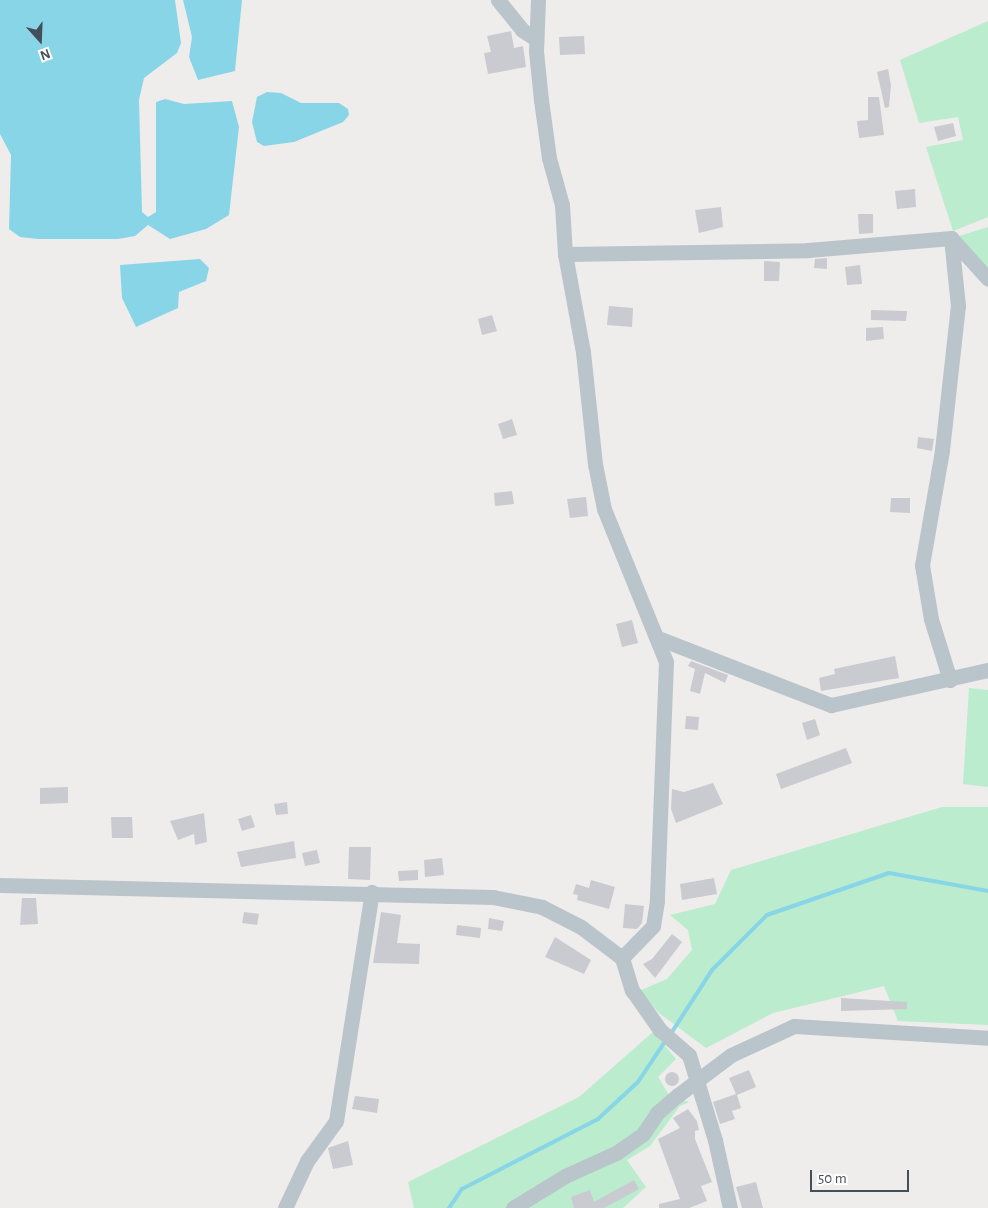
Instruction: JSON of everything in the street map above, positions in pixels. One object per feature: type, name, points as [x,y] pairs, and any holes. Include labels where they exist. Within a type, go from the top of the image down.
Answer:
[{"type":"street","points":[[498,0],[522,30],[536,38]]},
{"type":"street","points":[[538,0],[536,38],[549,158],[562,205],[564,254],[583,352],[604,509],[658,638],[666,662],[657,901],[653,926],[622,958]]},
{"type":"street","points":[[564,254],[808,250],[951,238]]},
{"type":"street","points":[[951,238],[988,279]]},
{"type":"street","points":[[950,680],[931,619],[922,565],[942,450],[958,306],[951,238]]},
{"type":"street","points":[[658,638],[831,705],[988,670]]},
{"type":"street","points":[[0,885],[372,892],[493,897],[542,907],[581,927],[622,958],[632,990],[660,1030],[678,1044],[688,1056],[715,1140],[730,1208]]},
{"type":"street","points":[[285,1208],[308,1161],[336,1120],[372,892]]},
{"type":"street","points":[[513,1208],[565,1176],[616,1153],[643,1134],[657,1113],[696,1080],[731,1055],[794,1026],[988,1038]]},
{"type":"green space","points":[[988,21],[988,217],[953,231],[926,147],[963,140],[958,117],[919,123],[900,60]]},
{"type":"green space","points":[[988,227],[988,274],[956,237]]},
{"type":"green space","points":[[969,688],[988,690],[988,787],[963,784]]},
{"type":"green space","points":[[942,807],[988,807],[988,1025],[898,1021],[884,986],[773,1013],[706,1048],[659,1013],[639,991],[667,979],[692,950],[688,930],[670,915],[715,904],[731,870]]},
{"type":"green space","points":[[653,1032],[676,1059],[658,1077],[669,1095],[689,1102],[680,1106],[650,1146],[627,1160],[646,1187],[623,1208],[414,1208],[408,1182],[579,1097]]},
{"type":"water","points":[[0,0],[175,0],[181,43],[177,53],[144,78],[139,100],[142,212],[148,217],[156,212],[156,102],[165,99],[184,104],[232,101],[239,127],[229,215],[206,229],[170,239],[148,225],[135,236],[118,239],[38,239],[20,237],[9,229],[11,155],[0,134]]},
{"type":"water","points":[[183,0],[242,0],[235,71],[198,80],[189,57],[192,37]]},
{"type":"water","points":[[267,92],[281,93],[301,103],[339,103],[348,109],[349,115],[343,122],[294,142],[264,146],[257,142],[252,122],[257,97]]},
{"type":"water","points":[[200,259],[209,268],[206,281],[179,292],[178,308],[136,327],[122,298],[120,265]]},
{"type":"building","points":[[511,31],[514,48],[523,46],[526,67],[488,74],[484,53],[491,52],[487,36]]},
{"type":"building","points":[[584,36],[585,54],[560,55],[559,37]]},
{"type":"building","points":[[888,69],[891,85],[889,107],[885,108],[877,72]]},
{"type":"building","points":[[868,97],[879,97],[884,135],[859,138],[857,121],[868,120]]},
{"type":"building","points":[[953,123],[956,136],[938,141],[934,127]]},
{"type":"building","points":[[915,189],[916,207],[897,209],[895,191]]},
{"type":"building","points":[[721,207],[723,227],[699,233],[695,210]]},
{"type":"building","points":[[858,214],[873,214],[873,233],[859,234]]},
{"type":"building","points":[[827,258],[827,269],[814,268],[815,259]]},
{"type":"building","points":[[764,261],[780,262],[779,281],[764,281]]},
{"type":"building","points":[[860,265],[862,284],[847,285],[845,267]]},
{"type":"building","points":[[609,306],[633,308],[632,327],[607,325]]},
{"type":"building","points":[[871,310],[907,311],[906,321],[871,320]]},
{"type":"building","points":[[492,315],[497,331],[482,335],[478,319]]},
{"type":"building","points":[[883,327],[884,339],[866,341],[866,328]]},
{"type":"building","points":[[512,419],[517,435],[503,439],[498,424]]},
{"type":"building","points":[[918,437],[934,439],[932,451],[917,448]]},
{"type":"building","points":[[512,491],[514,504],[495,506],[494,493]]},
{"type":"building","points":[[586,497],[588,516],[570,518],[567,499]]},
{"type":"building","points":[[891,498],[910,498],[910,513],[890,512]]},
{"type":"building","points":[[632,620],[638,643],[622,647],[616,624]]},
{"type":"building","points":[[895,656],[899,678],[821,691],[819,678],[835,674],[834,669]]},
{"type":"building","points":[[691,661],[728,675],[725,683],[705,673],[700,694],[690,691],[695,669],[688,666]]},
{"type":"building","points":[[686,716],[699,717],[698,730],[685,729]]},
{"type":"building","points":[[815,719],[820,735],[807,740],[802,723]]},
{"type":"building","points":[[846,748],[852,763],[781,789],[776,774]]},
{"type":"building","points":[[713,783],[723,804],[676,823],[671,809],[672,789],[684,792]]},
{"type":"building","points":[[68,787],[68,803],[40,804],[40,788]]},
{"type":"building","points":[[287,802],[288,814],[276,815],[274,804]]},
{"type":"building","points":[[204,813],[207,842],[195,845],[194,834],[178,840],[170,821]]},
{"type":"building","points":[[251,815],[255,827],[242,831],[238,819]]},
{"type":"building","points":[[111,817],[132,817],[133,838],[112,838]]},
{"type":"building","points":[[294,841],[296,858],[241,867],[237,852]]},
{"type":"building","points":[[349,847],[371,847],[370,880],[348,879]]},
{"type":"building","points":[[317,850],[320,863],[305,866],[302,853]]},
{"type":"building","points":[[442,858],[444,875],[425,877],[424,860]]},
{"type":"building","points":[[418,870],[418,880],[399,881],[398,871]]},
{"type":"building","points":[[714,878],[717,894],[682,900],[680,884]]},
{"type":"building","points":[[591,880],[615,887],[609,909],[577,900],[578,895],[573,894],[576,884],[589,888]]},
{"type":"building","points":[[22,898],[36,898],[38,924],[20,925]]},
{"type":"building","points":[[625,904],[644,906],[642,923],[637,929],[623,928]]},
{"type":"building","points":[[244,912],[259,914],[257,925],[242,923]]},
{"type":"building","points":[[381,912],[401,915],[397,943],[420,944],[419,964],[373,963]]},
{"type":"building","points":[[489,918],[504,921],[502,931],[488,929]]},
{"type":"building","points":[[457,925],[481,928],[480,938],[456,935]]},
{"type":"building","points":[[672,934],[682,942],[655,978],[643,964],[652,959]]},
{"type":"building","points":[[555,937],[591,960],[584,974],[545,957]]},
{"type":"building","points":[[841,998],[907,1002],[907,1009],[841,1011]]},
{"type":"building","points":[[749,1070],[756,1087],[737,1095],[741,1108],[732,1111],[735,1119],[720,1124],[713,1102],[736,1094],[729,1078]]},
{"type":"building","points":[[672,1072],[677,1074],[679,1079],[677,1084],[672,1086],[667,1084],[665,1079],[667,1074]]},
{"type":"building","points":[[355,1096],[379,1099],[377,1113],[352,1109]]},
{"type":"building","points":[[688,1109],[697,1121],[699,1130],[695,1131],[695,1139],[712,1182],[701,1186],[707,1201],[689,1208],[659,1208],[659,1204],[680,1199],[658,1139],[680,1128],[673,1118]]},
{"type":"building","points":[[348,1141],[353,1165],[333,1169],[328,1148]]},
{"type":"building","points":[[634,1180],[639,1189],[604,1208],[574,1208],[571,1197],[590,1190],[594,1202]]},
{"type":"building","points":[[756,1182],[763,1208],[742,1208],[736,1187]]},
{"type":"waterway","points":[[670,1035],[712,970],[767,915],[889,873],[988,891]]},
{"type":"waterway","points":[[449,1208],[462,1189],[598,1119],[638,1082],[666,1040]]}]
